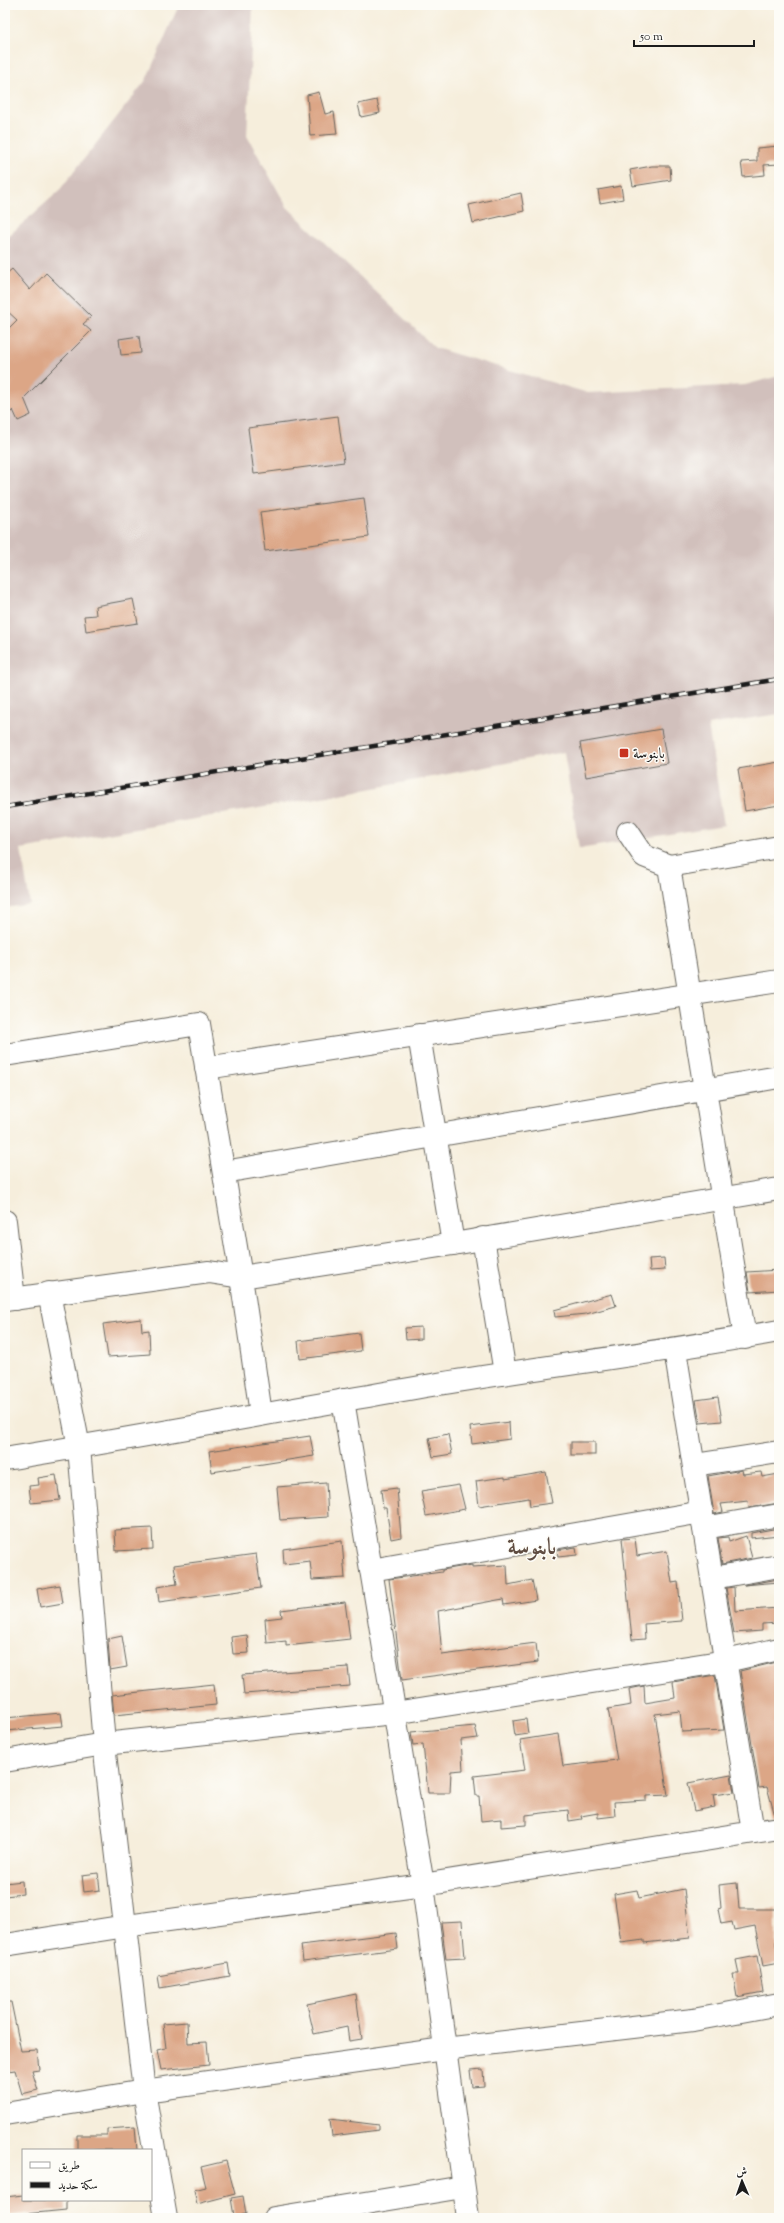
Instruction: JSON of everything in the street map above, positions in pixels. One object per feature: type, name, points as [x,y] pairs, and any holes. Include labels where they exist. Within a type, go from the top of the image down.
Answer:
[{"type":"street","points":[[628,832],[644,856],[669,866],[779,847]]},
{"type":"street","points":[[669,866],[691,994],[745,1338]]},
{"type":"street","points":[[206,1068],[779,981]]},
{"type":"street","points":[[5,1055],[199,1024],[241,1277],[261,1414]]},
{"type":"street","points":[[419,1035],[453,1244]]},
{"type":"street","points":[[224,1172],[779,1077]]},
{"type":"street","points":[[5,1222],[10,1299],[208,1272],[241,1277],[453,1244],[722,1197],[779,1189]]},
{"type":"street","points":[[483,1238],[505,1373]]},
{"type":"street","points":[[49,1294],[79,1447],[104,1744],[144,2091],[166,2218]]},
{"type":"street","points":[[5,1459],[505,1373],[675,1350],[779,1332]]},
{"type":"street","points":[[675,1350],[753,1832]]},
{"type":"street","points":[[343,1400],[422,1885],[468,2218]]},
{"type":"street","points":[[694,1465],[779,1452]]},
{"type":"street","points":[[371,1570],[703,1520],[779,1515]]},
{"type":"street","points":[[713,1578],[779,1566]]},
{"type":"street","points":[[5,1761],[104,1744],[394,1713],[726,1661],[779,1649]]},
{"type":"street","points":[[5,1945],[126,1926],[422,1885],[779,1828]]},
{"type":"street","points":[[5,2114],[144,2091],[444,2049],[693,2020],[779,2004]]},
{"type":"street","points":[[274,2218],[463,2187]]},
{"type":"shaded area","points":[[179,5],[253,5],[247,136],[287,207],[435,348],[588,393],[745,385],[779,376],[779,714],[708,725],[724,825],[579,849],[564,752],[363,790],[21,849],[30,904],[5,908],[5,239],[58,192],[146,80]]},
{"type":"building","points":[[319,92],[325,114],[334,112],[337,134],[310,136],[307,95]]},
{"type":"building","points":[[377,100],[380,113],[361,117],[358,104]]},
{"type":"building","points":[[779,146],[779,164],[764,165],[765,175],[743,177],[741,162],[757,161],[757,148]]},
{"type":"building","points":[[652,166],[670,166],[671,180],[633,186],[630,170]]},
{"type":"building","points":[[621,186],[623,199],[600,203],[598,190]]},
{"type":"building","points":[[521,193],[524,211],[473,223],[469,205]]},
{"type":"building","points":[[12,269],[30,290],[46,273],[91,317],[83,324],[91,331],[24,398],[31,415],[18,421],[13,410],[5,417],[5,332],[17,320],[5,309],[5,275]]},
{"type":"building","points":[[139,336],[141,353],[121,355],[119,339]]},
{"type":"building","points":[[338,416],[344,462],[254,474],[248,428]]},
{"type":"building","points":[[364,498],[369,537],[265,551],[260,512]]},
{"type":"building","points":[[133,599],[138,623],[86,631],[84,616],[96,615],[95,606]]},
{"type":"building","name":"بابنوسة","points":[[661,729],[667,763],[586,777],[580,743]]},
{"type":"building","points":[[779,762],[779,805],[745,811],[738,769]]},
{"type":"building","points":[[664,1258],[665,1270],[650,1271],[649,1259]]},
{"type":"building","points":[[779,1270],[779,1290],[750,1292],[747,1272]]},
{"type":"building","points":[[612,1294],[616,1306],[586,1314],[555,1317],[554,1310]]},
{"type":"building","points":[[141,1319],[142,1331],[149,1330],[150,1354],[108,1357],[103,1324]]},
{"type":"building","points":[[421,1327],[421,1339],[406,1340],[405,1328]]},
{"type":"building","points":[[359,1333],[361,1351],[300,1359],[298,1341]]},
{"type":"building","points":[[718,1397],[722,1421],[700,1423],[696,1400]]},
{"type":"building","points":[[509,1422],[510,1439],[472,1444],[470,1427]]},
{"type":"building","points":[[448,1434],[452,1454],[433,1457],[429,1438]]},
{"type":"building","points":[[310,1436],[314,1456],[212,1472],[209,1451]]},
{"type":"building","points":[[571,1442],[595,1442],[595,1455],[571,1455]]},
{"type":"building","points":[[742,1470],[743,1474],[761,1472],[762,1477],[779,1474],[779,1503],[749,1508],[748,1501],[721,1504],[723,1512],[714,1514],[708,1476]]},
{"type":"building","points":[[546,1472],[552,1503],[530,1506],[529,1498],[479,1506],[476,1481],[505,1477],[505,1479]]},
{"type":"building","points":[[56,1475],[60,1500],[31,1503],[29,1486],[39,1485],[38,1478]]},
{"type":"building","points":[[326,1483],[328,1517],[280,1520],[277,1487]]},
{"type":"building","points":[[459,1485],[465,1509],[426,1516],[421,1491]]},
{"type":"building","points":[[397,1488],[401,1537],[391,1539],[386,1508],[383,1508],[381,1490]]},
{"type":"building","points":[[152,1528],[153,1549],[116,1551],[115,1530]]},
{"type":"building","points":[[779,1528],[779,1535],[751,1538],[751,1533]]},
{"type":"building","points":[[746,1536],[752,1558],[722,1564],[718,1538],[728,1537],[729,1542]]},
{"type":"building","points":[[635,1538],[637,1556],[667,1551],[672,1583],[678,1582],[682,1621],[644,1624],[645,1639],[632,1640],[622,1539]]},
{"type":"building","points":[[342,1541],[345,1578],[312,1580],[310,1561],[284,1564],[283,1549]]},
{"type":"building","points":[[576,1547],[577,1555],[558,1557],[557,1550]]},
{"type":"building","points":[[256,1554],[261,1588],[159,1602],[157,1587],[177,1584],[174,1565]]},
{"type":"building","points":[[472,1565],[472,1567],[507,1565],[508,1585],[532,1580],[536,1600],[504,1605],[503,1599],[438,1611],[442,1655],[536,1643],[538,1662],[402,1680],[389,1579],[442,1572],[442,1570]]},
{"type":"building","points":[[779,1579],[779,1582],[744,1585]]},
{"type":"building","points":[[60,1585],[63,1603],[40,1607],[37,1589]]},
{"type":"building","points":[[734,1587],[735,1611],[779,1608],[779,1623],[762,1624],[762,1631],[734,1633],[726,1588]]},
{"type":"building","points":[[345,1602],[350,1639],[286,1646],[286,1641],[267,1643],[265,1619],[282,1617],[281,1610]]},
{"type":"building","points":[[247,1635],[249,1653],[233,1654],[231,1637]]},
{"type":"building","points":[[122,1636],[127,1667],[110,1670],[108,1639]]},
{"type":"building","points":[[777,1662],[779,1816],[775,1816],[767,1787],[759,1788],[740,1671]]},
{"type":"building","points":[[348,1667],[350,1686],[244,1694],[242,1675]]},
{"type":"building","points":[[715,1675],[724,1730],[682,1732],[680,1711],[655,1714],[668,1795],[646,1796],[646,1800],[614,1802],[615,1816],[598,1818],[598,1813],[581,1816],[582,1819],[569,1821],[568,1810],[526,1815],[526,1825],[501,1827],[501,1819],[481,1821],[479,1796],[476,1796],[474,1776],[525,1770],[520,1740],[558,1734],[563,1766],[617,1760],[608,1709],[631,1705],[629,1689],[644,1686],[645,1703],[675,1698],[673,1682]]},
{"type":"building","points":[[214,1684],[216,1705],[114,1715],[112,1695]]},
{"type":"building","points":[[61,1713],[63,1726],[5,1731],[5,1718]]},
{"type":"building","points":[[526,1719],[528,1734],[515,1736],[513,1721]]},
{"type":"building","points":[[475,1726],[478,1738],[461,1740],[463,1770],[451,1771],[450,1793],[428,1793],[423,1744],[413,1745],[411,1732]]},
{"type":"building","points":[[731,1775],[734,1792],[713,1795],[715,1807],[694,1811],[688,1783]]},
{"type":"building","points":[[98,1873],[100,1890],[84,1892],[82,1875]]},
{"type":"building","points":[[22,1881],[23,1894],[5,1896],[5,1883]]},
{"type":"building","points":[[737,1883],[739,1909],[776,1909],[776,1946],[779,1945],[779,1963],[763,1966],[755,1926],[734,1930],[732,1922],[721,1924],[718,1909],[721,1908],[719,1885]]},
{"type":"building","points":[[684,1889],[690,1938],[644,1943],[644,1940],[621,1943],[614,1894],[637,1890],[639,1898]]},
{"type":"building","points":[[462,1921],[465,1958],[446,1959],[441,1922]]},
{"type":"building","points":[[396,1933],[398,1949],[303,1961],[301,1945]]},
{"type":"building","points":[[757,1956],[763,1992],[737,1997],[733,1974],[739,1974],[736,1960]]},
{"type":"building","points":[[228,1963],[230,1976],[160,1988],[158,1976]]},
{"type":"building","points":[[356,1994],[362,2039],[349,2041],[347,2027],[314,2034],[307,2004]]},
{"type":"building","points":[[5,2002],[11,2002],[21,2051],[37,2050],[39,2070],[32,2071],[38,2090],[22,2094],[15,2070],[8,2071],[5,2053]]},
{"type":"building","points":[[187,2022],[188,2043],[207,2042],[209,2065],[161,2070],[157,2050],[166,2048],[163,2024]]},
{"type":"building","points":[[483,2069],[484,2086],[472,2087],[470,2070]]},
{"type":"building","points":[[330,2119],[379,2125],[379,2130],[332,2136]]},
{"type":"building","points":[[135,2127],[137,2149],[77,2149],[77,2135],[107,2135],[107,2129]]},
{"type":"building","points":[[226,2161],[235,2194],[197,2204],[194,2190],[206,2187],[201,2167]]},
{"type":"building","points":[[22,2195],[22,2201],[66,2201],[66,2210],[5,2216],[5,2197]]},
{"type":"building","points":[[243,2196],[246,2214],[234,2216],[231,2198]]},
{"type":"railway","points":[[5,807],[779,679]]},
{"type":"place","name":"بابنوسة","points":[[624,753]]},
{"type":"district","name":"بابنوسة","points":[[532,1546]]}]
